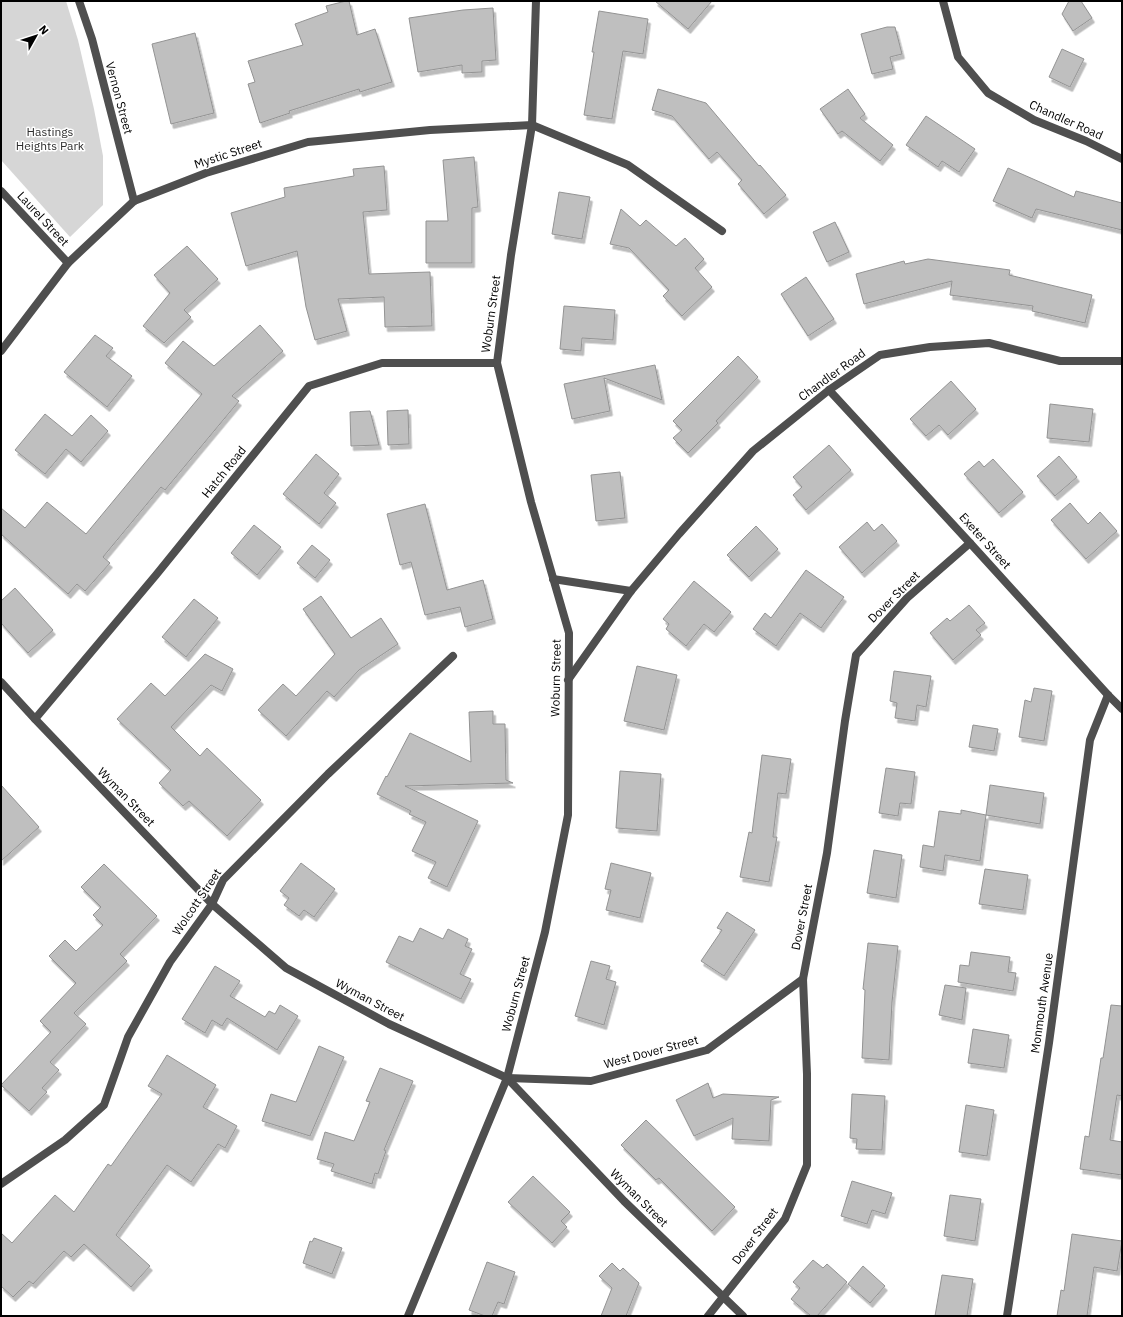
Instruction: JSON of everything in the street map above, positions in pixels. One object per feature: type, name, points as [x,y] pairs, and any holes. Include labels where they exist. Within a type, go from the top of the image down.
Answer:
[{"type":"street","name":"Vernon Street","points":[[79,1],[92,39],[134,201]]},
{"type":"street","name":"Woburn Street","points":[[408,1316],[507,1078],[544,932],[568,815],[569,633],[530,502],[496,363],[511,255],[532,126],[536,1]]},
{"type":"street","name":"Chandler Road","points":[[943,1],[958,57],[988,93],[1034,120],[1086,141],[1122,159]]},
{"type":"street","name":"Mystic Street","points":[[1,351],[68,263],[134,201],[206,173],[308,142],[430,130],[532,126]]},
{"type":"street","points":[[532,126],[628,165],[722,231]]},
{"type":"street","name":"Laurel Street","points":[[1,191],[68,263]]},
{"type":"street","name":"Chandler Road","points":[[568,680],[631,591],[679,534],[753,451],[829,390],[880,355],[930,348],[989,343],[1060,361],[1122,361]]},
{"type":"street","name":"Hatch Road","points":[[34,719],[156,575],[309,386],[382,363],[496,363]]},
{"type":"street","name":"Exeter Street","points":[[829,390],[1122,709]]},
{"type":"street","name":"Dover Street","points":[[708,1316],[785,1219],[807,1165],[807,1074],[803,978],[827,853],[845,721],[856,655],[907,598],[970,542]]},
{"type":"street","points":[[553,579],[631,591]]},
{"type":"street","name":"Wolcott Street","points":[[1,1184],[65,1140],[104,1105],[128,1037],[170,962],[212,904],[223,880],[328,774],[453,656]]},
{"type":"street","name":"Wyman Street","points":[[1,682],[34,719],[212,904],[286,968],[389,1024],[507,1078],[624,1201],[742,1316]]},
{"type":"street","name":"Monmouth Avenue","points":[[1007,1316],[1049,1043],[1090,740],[1108,695]]},
{"type":"street","name":"West Dover Street","points":[[507,1078],[591,1081],[707,1050],[803,978]]},
{"type":"green space","name":"Hastings Heights Park","points":[[1,1],[66,1],[78,40],[103,156],[103,205],[70,237],[1,160]]},
{"type":"building","points":[[349,1],[357,35],[375,29],[392,82],[360,92],[359,89],[289,111],[290,113],[260,123],[248,84],[255,82],[248,61],[303,45],[295,24],[328,12],[326,6]]},
{"type":"building","points":[[655,1],[712,1],[688,29]]},
{"type":"building","points":[[1069,1],[1081,1],[1092,18],[1073,31],[1062,14]]},
{"type":"building","points":[[493,8],[496,60],[482,61],[482,72],[462,73],[462,65],[418,72],[409,18],[463,10]]},
{"type":"building","points":[[599,11],[648,19],[643,54],[623,51],[612,119],[584,115]]},
{"type":"building","points":[[887,27],[895,27],[902,54],[890,57],[893,69],[872,74],[861,34]]},
{"type":"building","points":[[195,33],[214,113],[171,124],[152,44]]},
{"type":"building","points":[[1062,49],[1084,59],[1070,87],[1049,77]]},
{"type":"building","points":[[658,89],[706,103],[759,166],[760,165],[786,195],[764,214],[738,184],[742,180],[717,152],[709,159],[672,116],[652,110]]},
{"type":"building","points":[[848,89],[865,114],[860,118],[893,145],[880,161],[842,131],[838,134],[820,109]]},
{"type":"building","points":[[926,116],[975,149],[959,172],[942,161],[938,167],[906,145]]},
{"type":"building","points":[[474,157],[478,207],[472,208],[472,263],[426,263],[426,221],[448,221],[443,160]]},
{"type":"building","points":[[384,166],[387,210],[363,212],[369,274],[430,272],[432,326],[385,327],[384,297],[338,299],[347,331],[315,340],[306,307],[297,251],[246,266],[231,213],[285,197],[284,188],[354,176],[353,169]]},
{"type":"building","points":[[1008,168],[1074,197],[1076,191],[1122,203],[1122,230],[1036,209],[1032,218],[993,201]]},
{"type":"building","points":[[559,192],[590,197],[582,239],[552,234]]},
{"type":"building","points":[[621,209],[640,226],[646,220],[676,246],[685,238],[704,259],[695,268],[712,287],[682,316],[663,296],[669,290],[629,248],[610,244]]},
{"type":"building","points":[[835,222],[849,252],[827,262],[813,232]]},
{"type":"building","points":[[187,246],[218,279],[184,310],[191,317],[164,343],[143,326],[170,293],[154,275]]},
{"type":"building","points":[[928,259],[1010,270],[1009,275],[1092,295],[1085,323],[1032,311],[1033,306],[950,295],[952,281],[864,304],[856,274],[904,261],[905,264]]},
{"type":"building","points":[[806,277],[834,319],[808,336],[781,294]]},
{"type":"building","points":[[564,306],[615,310],[613,340],[582,338],[581,351],[560,349]]},
{"type":"building","points":[[260,325],[283,351],[232,396],[239,401],[165,490],[161,487],[103,557],[110,563],[85,591],[77,584],[68,594],[1,534],[1,508],[25,528],[47,502],[86,534],[202,394],[165,363],[183,341],[214,366]]},
{"type":"building","points":[[95,335],[113,348],[106,356],[132,376],[107,407],[64,372]]},
{"type":"building","points":[[738,356],[758,377],[716,421],[718,423],[688,453],[673,438],[682,430],[673,421]]},
{"type":"building","points":[[655,365],[662,400],[604,378],[610,411],[572,419],[564,384]]},
{"type":"building","points":[[951,381],[976,409],[948,435],[939,425],[926,436],[910,419]]},
{"type":"building","points":[[1050,404],[1093,409],[1089,442],[1047,438]]},
{"type":"building","points":[[408,410],[409,444],[388,445],[387,411]]},
{"type":"building","points":[[370,411],[379,445],[351,446],[350,412]]},
{"type":"building","points":[[45,414],[72,436],[91,415],[108,431],[81,462],[66,449],[45,474],[15,450]]},
{"type":"building","points":[[829,445],[851,470],[806,510],[793,495],[802,487],[793,477]]},
{"type":"building","points":[[316,454],[339,474],[324,493],[336,503],[319,524],[283,494]]},
{"type":"building","points":[[1059,456],[1077,477],[1055,496],[1037,476]]},
{"type":"building","points":[[993,459],[1023,492],[999,513],[964,474],[979,461],[984,467]]},
{"type":"building","points":[[620,472],[625,518],[596,521],[591,475]]},
{"type":"building","points":[[1070,503],[1088,524],[1100,512],[1117,531],[1086,559],[1051,520]]},
{"type":"building","points":[[425,504],[447,590],[483,580],[493,619],[465,627],[460,607],[425,615],[411,562],[400,565],[387,514]]},
{"type":"building","points":[[867,522],[874,531],[882,524],[897,541],[862,573],[839,547]]},
{"type":"building","points":[[254,525],[281,547],[257,575],[231,553]]},
{"type":"building","points":[[756,526],[778,549],[749,577],[727,555]]},
{"type":"building","points":[[312,545],[330,560],[315,578],[297,563]]},
{"type":"building","points":[[806,570],[844,597],[821,628],[800,613],[776,646],[753,629],[765,613],[771,618]]},
{"type":"building","points":[[694,581],[731,612],[714,632],[704,624],[686,646],[666,629],[669,624],[663,619]]},
{"type":"building","points":[[15,588],[53,630],[28,653],[1,623],[1,601]]},
{"type":"building","points":[[321,596],[351,638],[381,618],[398,644],[359,670],[334,697],[327,691],[286,736],[258,710],[283,684],[296,696],[335,654],[303,609]]},
{"type":"building","points":[[194,599],[218,618],[186,657],[162,637]]},
{"type":"building","points":[[969,605],[985,623],[976,630],[981,635],[953,660],[930,633],[947,618],[950,621]]},
{"type":"building","points":[[205,654],[233,669],[222,691],[211,685],[171,727],[200,756],[207,748],[261,800],[227,836],[189,801],[183,806],[159,783],[171,770],[117,719],[151,683],[165,696]]},
{"type":"building","points":[[637,666],[677,675],[664,730],[624,721]]},
{"type":"building","points":[[894,671],[931,676],[926,707],[917,705],[915,721],[895,718],[897,703],[890,701]]},
{"type":"building","points":[[1034,688],[1052,691],[1044,741],[1019,737],[1025,700],[1031,702]]},
{"type":"building","points":[[493,711],[493,724],[505,724],[506,780],[513,783],[405,786],[478,821],[447,887],[428,878],[436,862],[412,851],[426,822],[409,814],[411,811],[377,794],[410,733],[471,762],[469,712]]},
{"type":"building","points":[[973,725],[998,729],[994,751],[969,747]]},
{"type":"building","points":[[762,755],[791,759],[786,794],[778,793],[773,837],[777,837],[769,882],[740,877],[749,832],[752,833]]},
{"type":"building","points":[[886,768],[915,772],[911,804],[900,803],[898,816],[879,813]]},
{"type":"building","points":[[620,771],[661,774],[657,831],[616,828]]},
{"type":"building","points":[[1,785],[39,827],[1,861]]},
{"type":"building","points":[[990,785],[1044,793],[1040,824],[986,815]]},
{"type":"building","points":[[961,810],[986,815],[980,861],[945,855],[943,871],[920,867],[923,845],[934,847],[939,811],[961,814]]},
{"type":"building","points":[[874,850],[902,855],[896,898],[867,893]]},
{"type":"building","points":[[301,863],[335,889],[314,917],[304,910],[299,916],[284,905],[289,898],[280,891]]},
{"type":"building","points":[[611,863],[651,873],[640,918],[606,910],[611,890],[605,889]]},
{"type":"building","points":[[104,864],[157,916],[120,954],[127,961],[74,1013],[86,1024],[50,1062],[59,1070],[42,1088],[47,1092],[29,1111],[1,1085],[51,1032],[40,1021],[76,983],[49,956],[65,940],[76,951],[103,925],[93,915],[101,907],[81,887]]},
{"type":"building","points":[[985,869],[1028,875],[1023,910],[979,904]]},
{"type":"building","points":[[727,912],[755,930],[724,976],[701,961],[722,930],[717,928]]},
{"type":"building","points":[[420,928],[443,939],[448,929],[468,939],[465,946],[472,949],[460,974],[471,979],[461,999],[386,962],[399,936],[413,942]]},
{"type":"building","points":[[868,943],[898,946],[892,1002],[889,1060],[862,1058],[865,990],[863,989]]},
{"type":"building","points":[[971,952],[1010,957],[1008,972],[1016,973],[1013,991],[958,982],[960,965],[969,966]]},
{"type":"building","points":[[591,961],[610,966],[606,979],[616,982],[604,1025],[575,1016]]},
{"type":"building","points":[[215,966],[240,981],[230,996],[265,1017],[269,1011],[275,1014],[280,1005],[298,1016],[277,1050],[227,1018],[222,1026],[212,1020],[205,1033],[182,1019]]},
{"type":"building","points":[[945,985],[966,988],[962,1020],[939,1015]]},
{"type":"building","points":[[1111,1005],[1122,1006],[1122,1096],[1117,1095],[1110,1140],[1122,1142],[1122,1175],[1080,1169],[1085,1136],[1089,1137]]},
{"type":"building","points":[[973,1029],[1009,1035],[1004,1068],[968,1063]]},
{"type":"building","points":[[319,1046],[344,1057],[310,1136],[262,1121],[271,1094],[296,1102]]},
{"type":"building","points":[[167,1055],[216,1085],[203,1107],[237,1126],[225,1148],[218,1144],[191,1182],[167,1165],[116,1235],[150,1266],[131,1287],[84,1244],[71,1257],[64,1251],[33,1284],[29,1281],[13,1297],[1,1286],[1,1233],[12,1243],[55,1195],[74,1212],[108,1164],[111,1166],[162,1094],[148,1086]]},
{"type":"building","points":[[380,1068],[413,1081],[384,1150],[386,1151],[378,1174],[375,1173],[372,1184],[331,1171],[334,1164],[317,1159],[325,1132],[354,1141],[370,1102],[366,1101]]},
{"type":"building","points":[[708,1083],[713,1098],[723,1094],[779,1097],[771,1100],[769,1141],[732,1139],[733,1118],[694,1136],[676,1100]]},
{"type":"building","points":[[852,1094],[885,1096],[882,1150],[856,1149],[857,1139],[850,1138]]},
{"type":"building","points":[[966,1105],[994,1110],[987,1156],[959,1152]]},
{"type":"building","points":[[646,1120],[735,1207],[712,1231],[659,1178],[656,1180],[621,1145]]},
{"type":"building","points":[[533,1176],[570,1212],[561,1221],[567,1227],[552,1243],[508,1202]]},
{"type":"building","points":[[852,1181],[892,1193],[885,1214],[872,1210],[867,1224],[841,1216]]},
{"type":"building","points":[[950,1195],[981,1199],[975,1241],[944,1236]]},
{"type":"building","points":[[1072,1234],[1122,1241],[1117,1271],[1094,1267],[1087,1316],[1057,1316],[1061,1290],[1064,1291]]},
{"type":"building","points":[[314,1238],[342,1248],[332,1274],[303,1263],[310,1241],[312,1242]]},
{"type":"building","points":[[813,1260],[823,1268],[827,1264],[847,1282],[817,1316],[811,1316],[791,1299],[800,1288],[793,1282]]},
{"type":"building","points":[[487,1262],[515,1272],[504,1304],[498,1302],[492,1316],[485,1316],[469,1310]]},
{"type":"building","points":[[612,1263],[620,1271],[623,1268],[639,1283],[626,1316],[601,1316],[612,1288],[599,1276]]},
{"type":"building","points":[[863,1266],[885,1286],[870,1303],[848,1284]]},
{"type":"building","points":[[942,1275],[973,1279],[967,1316],[935,1316]]}]
